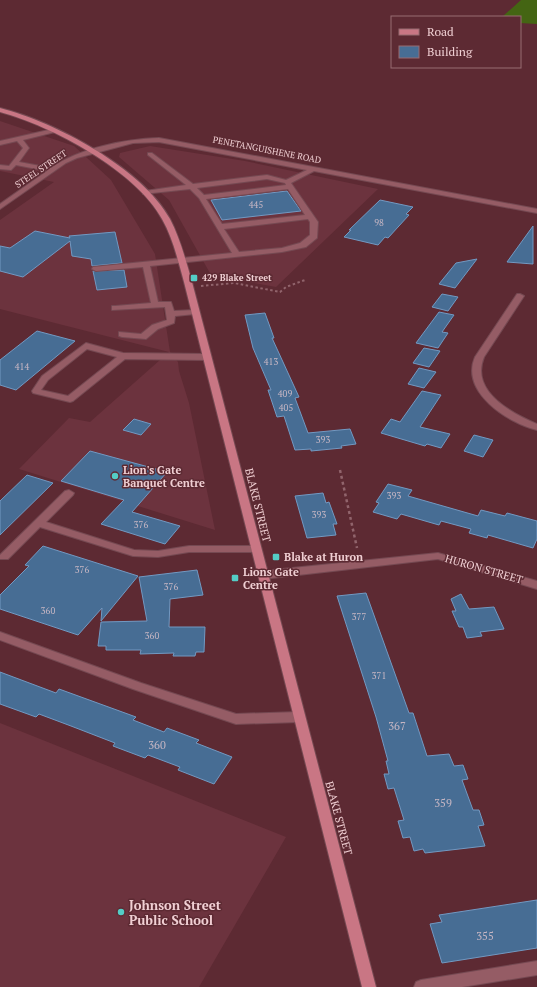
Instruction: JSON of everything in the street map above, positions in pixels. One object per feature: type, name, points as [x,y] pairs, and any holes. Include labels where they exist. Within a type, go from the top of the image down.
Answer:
[{"type":"main road","points":[[0,110],[28,119],[94,151]]},
{"type":"main road","name":"BLAKE STREET","points":[[94,151],[154,201],[166,219],[180,260],[207,357],[369,987]]},
{"type":"street","points":[[0,143],[54,131]]},
{"type":"street","points":[[0,167],[11,168],[26,148],[19,139]]},
{"type":"street","name":"PENETANGUISHENE ROAD","points":[[94,151],[132,141],[159,140],[537,211]]},
{"type":"street","name":"STEEL STREET","points":[[0,207],[69,159],[94,151]]},
{"type":"street","points":[[150,154],[192,187],[202,197],[236,254]]},
{"type":"street","points":[[15,163],[53,170]]},
{"type":"street","points":[[202,197],[289,185],[313,169]]},
{"type":"street","points":[[96,269],[282,250],[303,245],[314,236],[314,222],[289,185],[267,178],[255,178],[145,193]]},
{"type":"street","points":[[219,227],[311,216]]},
{"type":"street","points":[[146,264],[155,305]]},
{"type":"street","points":[[520,296],[477,362],[477,376],[481,388],[492,401],[507,412],[537,427]]},
{"type":"street","points":[[115,308],[168,304],[171,321],[155,327],[143,337],[122,334]]},
{"type":"street","points":[[170,314],[194,312]]},
{"type":"street","points":[[123,356],[70,399],[36,391],[45,378],[86,346],[123,356],[207,357]]},
{"type":"street","points":[[4,557],[70,493]]},
{"type":"street","points":[[38,523],[133,553],[158,554],[189,549],[256,549]]},
{"type":"street","name":"HURON STREET","points":[[263,575],[438,556],[537,585]]},
{"type":"street","points":[[0,636],[137,686],[236,718],[299,717]]},
{"type":"street","points":[[421,987],[537,968]]},
{"type":"path","points":[[188,287],[234,283],[280,292],[286,286],[305,280]]},
{"type":"path","points":[[340,470],[357,548]]},
{"type":"shaded area","points":[[0,121],[74,146],[111,180],[155,254],[170,352],[178,362],[179,371],[189,403],[215,530],[19,469],[69,418],[90,422],[169,352],[0,309],[0,220],[54,182],[0,171]]},
{"type":"shaded area","points":[[150,146],[245,161],[378,189],[276,287],[211,275],[169,200],[119,157],[120,153]]},
{"type":"shaded area","name":"Johnson Street Public School","points":[[0,723],[286,837],[199,987],[0,987]]},
{"type":"green space","points":[[521,0],[537,0],[537,24],[521,23],[521,16],[503,16]]},
{"type":"building","points":[[287,191],[301,211],[222,220],[211,200]]},
{"type":"building","points":[[380,200],[413,207],[406,214],[409,215],[388,238],[385,237],[378,245],[344,237],[351,230],[349,230]]},
{"type":"building","points":[[533,226],[533,264],[507,262]]},
{"type":"building","points":[[35,231],[70,238],[69,236],[115,232],[122,263],[92,266],[91,259],[72,256],[70,241],[23,277],[0,271],[0,246],[10,248]]},
{"type":"building","points":[[477,259],[455,288],[439,284],[456,263]]},
{"type":"building","points":[[124,270],[127,287],[97,290],[93,271]]},
{"type":"building","points":[[442,294],[458,297],[448,311],[432,307]]},
{"type":"building","points":[[439,312],[454,315],[442,332],[448,333],[438,348],[416,343]]},
{"type":"building","points":[[265,313],[274,338],[272,338],[299,397],[295,398],[308,433],[350,429],[356,444],[341,446],[342,448],[311,451],[311,449],[295,450],[284,416],[277,417],[268,390],[271,390],[253,348],[245,315]]},
{"type":"building","points":[[37,331],[75,341],[16,390],[0,385],[0,360]]},
{"type":"building","points":[[424,348],[440,351],[429,367],[413,363]]},
{"type":"building","points":[[419,368],[436,372],[424,388],[408,384]]},
{"type":"building","points":[[422,391],[441,395],[420,427],[450,434],[441,448],[427,444],[425,446],[381,433],[391,419],[400,422]]},
{"type":"building","points":[[134,419],[151,424],[141,435],[123,430]]},
{"type":"building","points":[[474,435],[493,440],[483,457],[464,451]]},
{"type":"building","name":"Lion's Gate Banquet Centre","points":[[90,451],[167,472],[132,512],[180,526],[165,544],[101,524],[124,500],[61,481]]},
{"type":"building","points":[[27,475],[53,483],[0,535],[0,501]]},
{"type":"building","points":[[388,484],[412,490],[408,496],[478,516],[481,510],[505,516],[507,513],[537,521],[537,539],[533,548],[488,535],[487,538],[469,533],[471,529],[441,521],[439,525],[401,514],[397,519],[373,512],[379,503],[376,502]]},
{"type":"building","points":[[323,493],[326,503],[329,502],[337,524],[333,524],[336,535],[307,538],[295,496]]},
{"type":"building","points":[[43,546],[138,576],[101,621],[102,608],[78,635],[0,609],[0,595],[29,566],[25,565]]},
{"type":"building","points":[[197,570],[203,595],[170,599],[169,627],[205,627],[204,652],[196,652],[195,656],[173,656],[174,653],[140,654],[141,650],[106,650],[106,646],[98,646],[101,622],[147,621],[139,577]]},
{"type":"building","points":[[366,593],[409,713],[413,713],[427,756],[449,754],[454,766],[463,765],[468,779],[462,780],[473,810],[479,810],[484,825],[478,826],[485,846],[425,853],[423,849],[414,851],[410,837],[403,838],[398,821],[404,820],[394,788],[388,789],[384,774],[389,774],[386,761],[388,761],[376,717],[337,596]]},
{"type":"building","points":[[461,594],[469,609],[494,607],[504,629],[480,632],[482,636],[467,638],[463,627],[459,627],[452,611],[456,611],[451,599]]},
{"type":"building","points":[[0,672],[56,693],[59,689],[136,717],[133,720],[164,732],[167,728],[199,740],[196,743],[232,757],[214,784],[178,770],[180,767],[148,755],[145,758],[113,746],[115,743],[39,714],[36,717],[0,704]]},
{"type":"building","points":[[537,900],[537,948],[442,963],[430,924],[442,922],[439,915]]},
{"type":"place","name":"429 Blake Street","points":[[194,278]]},
{"type":"place","name":"Lion's Gate Banquet Centre","points":[[115,476]]},
{"type":"place","name":"Blake at Huron","points":[[276,557]]},
{"type":"place","name":"Lions Gate Centre","points":[[235,578]]},
{"type":"place","name":"Johnson Street Public School","points":[[121,912]]}]
